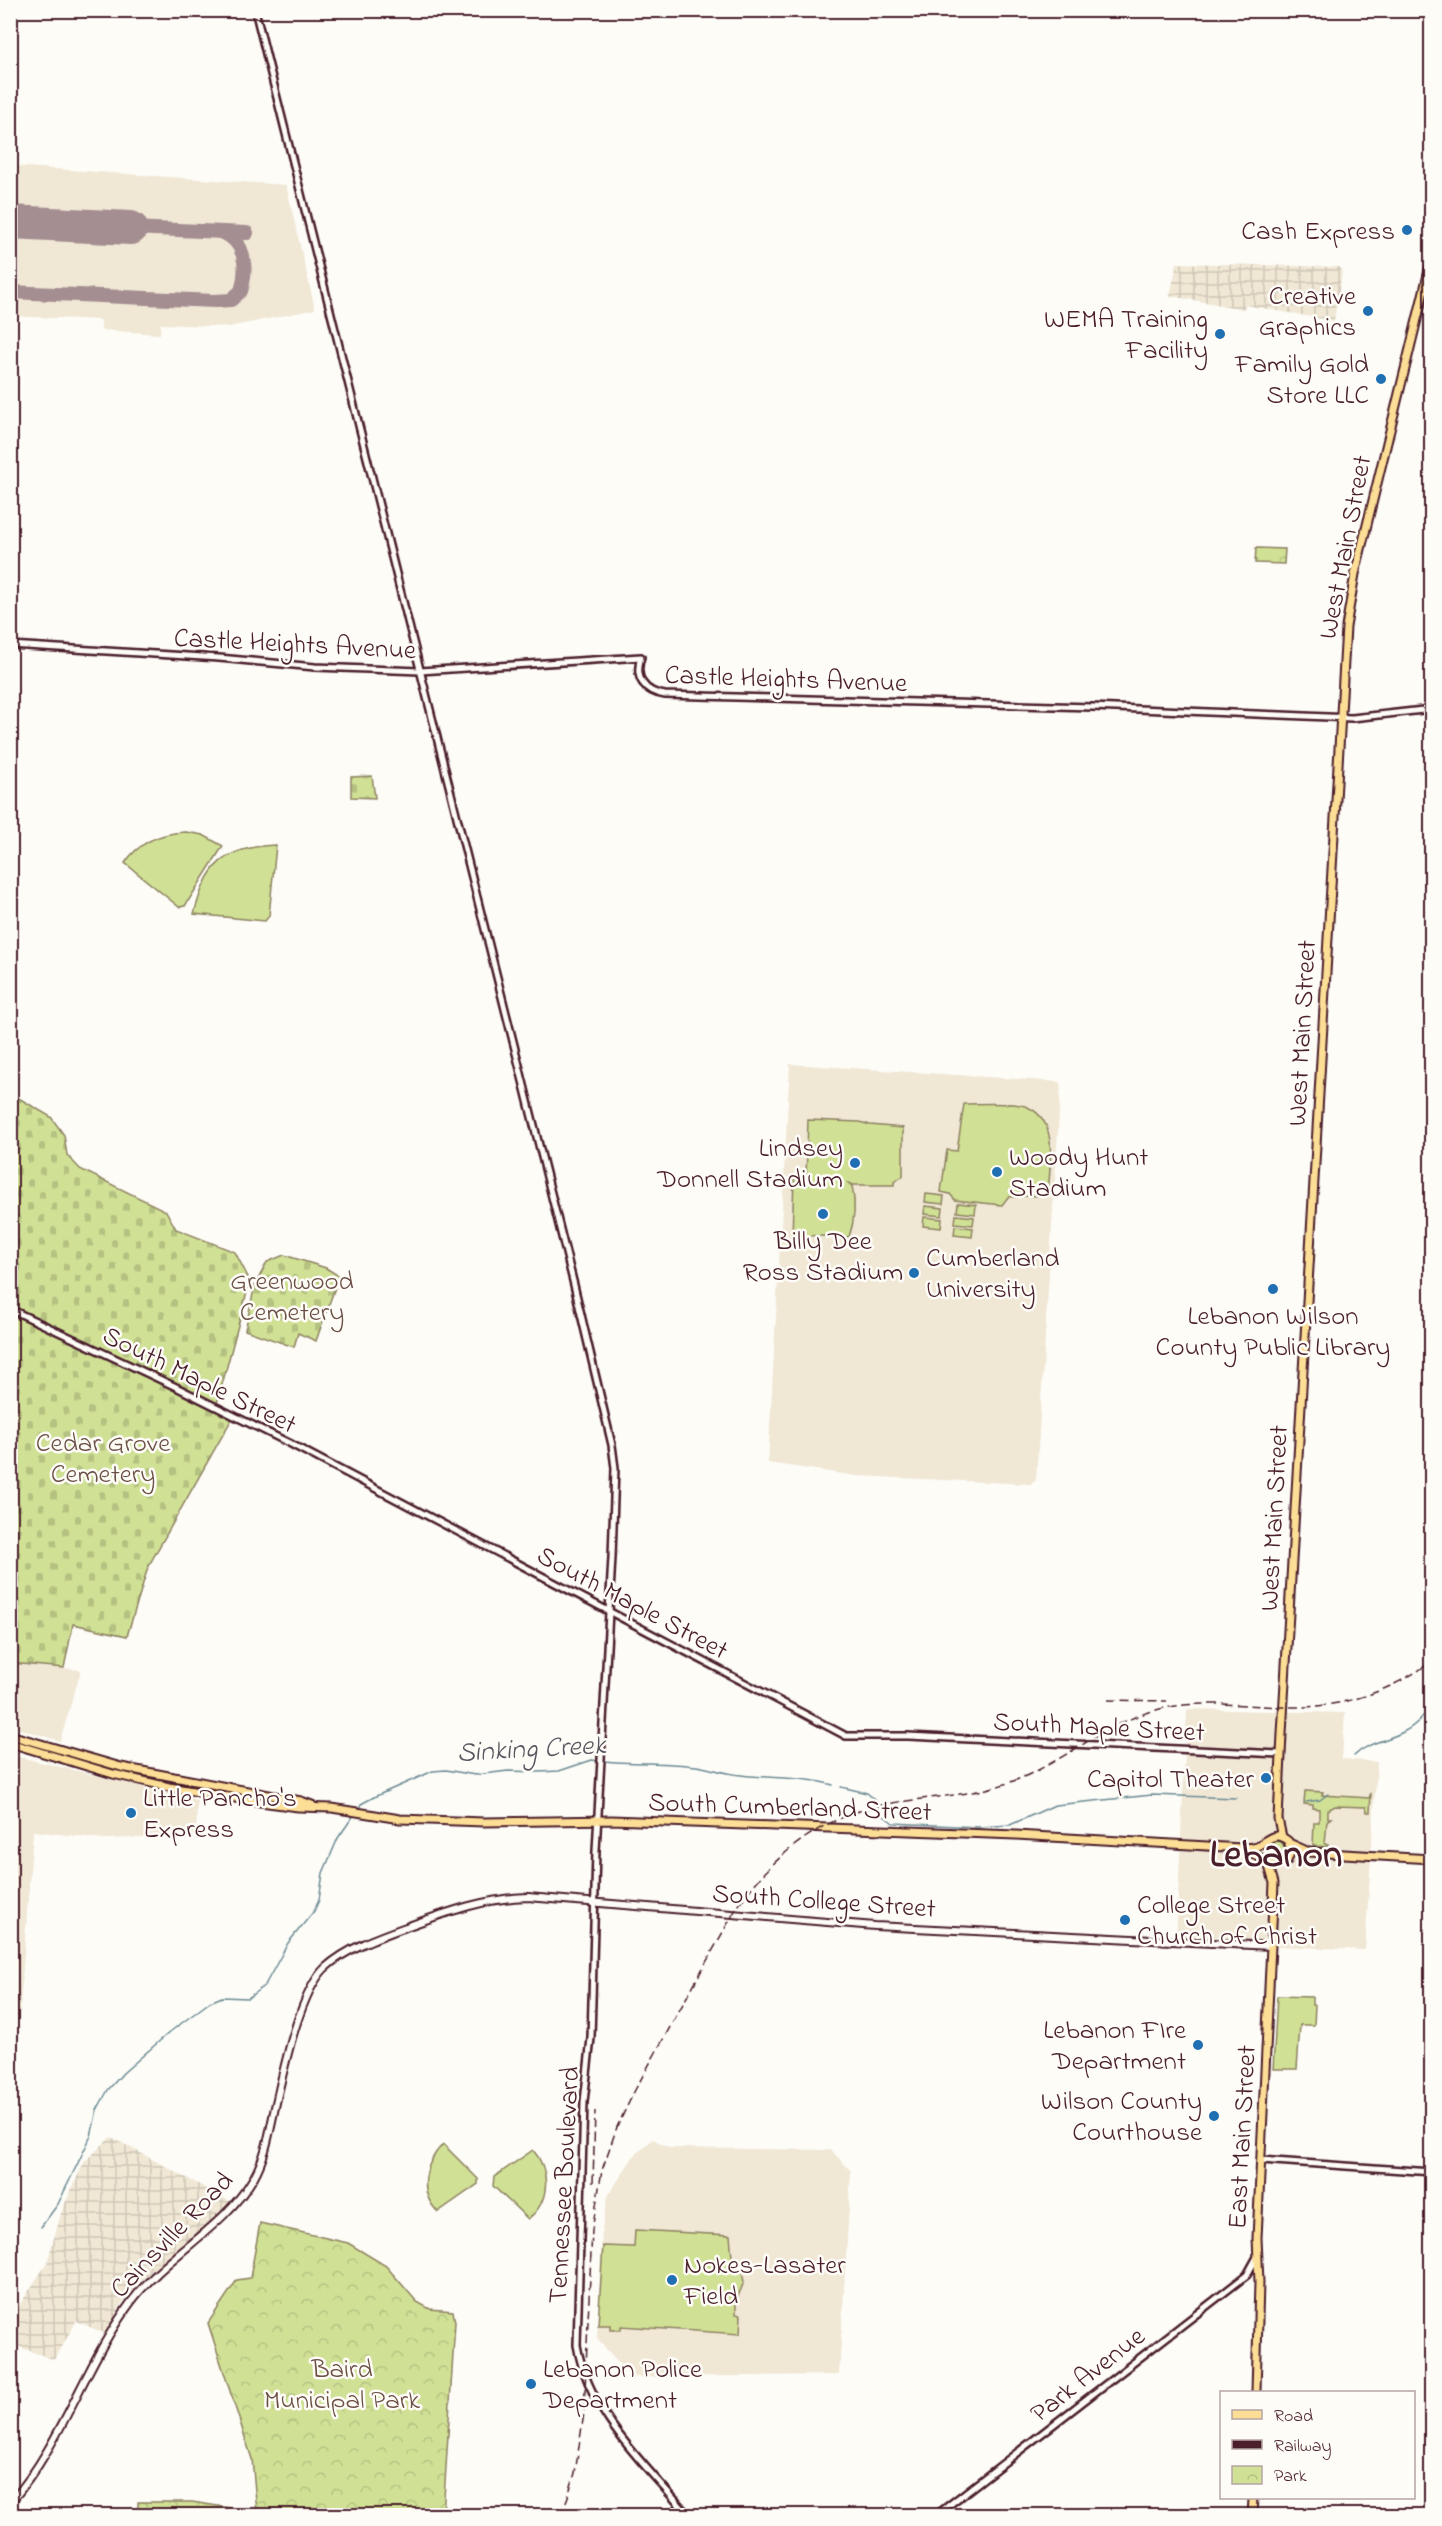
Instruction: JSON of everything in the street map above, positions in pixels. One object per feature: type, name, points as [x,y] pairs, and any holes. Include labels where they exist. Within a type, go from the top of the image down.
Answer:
[{"type":"main road","name":"West Main Street","points":[[1282,1836],[1278,1820],[1281,1754],[1339,717],[1346,627],[1355,574],[1431,258]]},
{"type":"main road","name":"South Cumberland Street","points":[[10,1735],[121,1767],[301,1801],[314,1806]]},
{"type":"main road","name":"South Cumberland Street","points":[[10,1743],[112,1774],[169,1786],[253,1801],[297,1807],[314,1806],[385,1817],[449,1821],[598,1820],[1016,1835],[1242,1848],[1257,1846],[1267,1839]]},
{"type":"main road","name":"West Main Street","points":[[1267,1839],[1278,1820]]},
{"type":"main road","points":[[1266,1861],[1261,1851],[1267,1839],[1282,1836],[1289,1844],[1291,1851],[1286,1861]]},
{"type":"main road","points":[[1289,1844],[1309,1852],[1431,1859]]},
{"type":"main road","points":[[1242,1848],[1274,1866],[1309,1852]]},
{"type":"main road","name":"East Main Street","points":[[1256,2391],[1257,2257],[1274,1883],[1266,1861]]},
{"type":"main road","name":"East Main Street","points":[[1274,1883],[1286,1861]]},
{"type":"main road","name":"South College Street","points":[[379,1937],[464,1908],[506,1898],[875,1926],[1271,1946]]},
{"type":"main road","name":"Cainsville Road","points":[[10,2503],[50,2449],[111,2332],[133,2299],[151,2279],[227,2214],[254,2177],[268,2144],[276,2103],[296,2028],[319,1975],[335,1960],[379,1937]]},
{"type":"main road","points":[[1252,2516],[1253,2499]]},
{"type":"street","name":"Tennessee Boulevard","points":[[255,10],[607,1422],[615,1468],[598,1820],[591,2038],[584,2102],[577,2345],[583,2373],[595,2402],[689,2516]]},
{"type":"street","name":"Castle Heights Avenue","points":[[10,645],[219,658],[315,667],[420,671],[641,657],[638,665],[644,685],[651,692],[665,694],[1339,717]]},
{"type":"street","points":[[1339,717],[1367,717],[1431,709]]},
{"type":"street","name":"South Maple Street","points":[[10,1309],[271,1434],[846,1736],[908,1736],[1281,1754]]},
{"type":"street","points":[[1261,2160],[1431,2172]]},
{"type":"street","name":"Park Avenue","points":[[935,2516],[1246,2275],[1257,2257]]},
{"type":"shaded area","points":[[11,166],[286,185],[315,309],[229,327],[161,324],[160,334],[101,330],[101,320],[11,316]]},
{"type":"shaded area","points":[[1177,263],[1340,267],[1342,273],[1334,321],[1245,305],[1244,309],[1170,296]]},
{"type":"shaded area","name":"Cumberland University","points":[[790,1064],[1061,1082],[1036,1480],[1031,1484],[857,1476],[768,1463]]},
{"type":"shaded area","points":[[10,1663],[81,1670],[60,1741],[11,1726]]},
{"type":"shaded area","points":[[1187,1709],[1345,1713],[1342,1759],[1377,1762],[1365,1950],[1176,1941]]},
{"type":"shaded area","points":[[11,1755],[197,1800],[196,1836],[104,1839],[33,1831],[19,2021],[10,2021]]},
{"type":"shaded area","points":[[111,2137],[233,2203],[147,2275],[122,2303],[106,2334],[76,2321],[55,2360],[11,2344],[11,2318],[47,2263],[62,2210],[84,2162]]},
{"type":"shaded area","points":[[653,2139],[670,2148],[831,2150],[851,2171],[839,2375],[632,2377],[597,2339],[602,2229],[608,2196],[633,2157]]},
{"type":"green space","points":[[1256,548],[1285,549],[1284,564],[1255,563]]},
{"type":"green space","points":[[372,776],[375,798],[351,797],[351,777]]},
{"type":"green space","points":[[186,832],[203,835],[223,846],[185,906],[179,907],[125,863],[137,849],[151,840],[168,834]]},
{"type":"green space","points":[[276,845],[269,916],[265,921],[194,914],[205,883],[220,862],[243,850]]},
{"type":"green space","name":"Cedar Grove Cemetery","points":[[10,1093],[51,1117],[64,1135],[67,1155],[80,1169],[166,1211],[176,1229],[235,1252],[250,1281],[216,1407],[234,1415],[148,1567],[127,1636],[73,1624],[64,1668],[11,1663]]},
{"type":"green space","name":"Woody Hunt Stadium","points":[[964,1104],[1020,1105],[1036,1112],[1044,1121],[1050,1145],[1048,1195],[1008,1197],[1002,1205],[955,1200],[950,1194],[941,1192],[947,1150],[957,1151]]},
{"type":"green space","name":"Lindsey Donnell Stadium","points":[[808,1120],[860,1122],[903,1128],[903,1176],[894,1182],[894,1185],[853,1185],[847,1182],[852,1186],[854,1206],[854,1218],[849,1237],[792,1235],[794,1179],[806,1179]]},
{"type":"green space","points":[[926,1194],[944,1196],[943,1204],[925,1202]]},
{"type":"green space","points":[[958,1203],[976,1205],[975,1214],[957,1212]]},
{"type":"green space","points":[[925,1206],[943,1208],[942,1216],[924,1214]]},
{"type":"green space","points":[[956,1215],[974,1217],[973,1225],[955,1223]]},
{"type":"green space","points":[[924,1217],[942,1219],[941,1228],[923,1226]]},
{"type":"green space","points":[[955,1226],[973,1228],[972,1237],[954,1235]]},
{"type":"green space","name":"Greenwood Cemetery","points":[[284,1255],[326,1268],[339,1276],[316,1341],[298,1333],[294,1347],[245,1330],[255,1285],[267,1262]]},
{"type":"green space","points":[[1305,1791],[1323,1792],[1322,1795],[1369,1798],[1371,1793],[1370,1812],[1367,1812],[1366,1807],[1335,1806],[1328,1810],[1328,1818],[1331,1818],[1327,1821],[1325,1844],[1332,1847],[1313,1846],[1314,1822],[1319,1822],[1319,1809],[1313,1808],[1313,1805],[1304,1804]]},
{"type":"green space","points":[[1272,1841],[1280,1841],[1285,1846],[1283,1857],[1272,1859],[1267,1854],[1267,1846]]},
{"type":"green space","points":[[1277,1996],[1312,1997],[1312,2005],[1315,2005],[1314,2025],[1300,2025],[1297,2069],[1273,2069]]},
{"type":"green space","points":[[443,2144],[478,2179],[478,2184],[438,2212],[427,2195],[426,2177],[432,2160]]},
{"type":"green space","points":[[533,2150],[543,2167],[546,2186],[541,2204],[528,2219],[493,2186],[494,2177]]},
{"type":"green space","name":"Baird Municipal Park","points":[[260,2223],[348,2243],[386,2266],[417,2302],[430,2309],[453,2311],[455,2322],[443,2515],[138,2515],[138,2502],[192,2502],[257,2512],[252,2459],[208,2323],[237,2280],[250,2278]]},
{"type":"green space","name":"Nokes-Lasater Field","points":[[635,2230],[730,2235],[732,2257],[742,2272],[744,2282],[736,2301],[736,2314],[741,2315],[740,2334],[621,2326],[621,2330],[610,2330],[610,2325],[598,2325],[603,2246],[634,2247]]},
{"type":"waterway","name":"Sinking Creek","points":[[1354,1756],[1372,1744],[1409,1729],[1432,1704]]},
{"type":"waterway","name":"Sinking Creek","points":[[359,1808],[361,1804],[376,1796],[433,1771],[446,1770],[475,1775],[508,1771],[559,1771],[592,1760],[599,1761]]},
{"type":"waterway","name":"Sinking Creek","points":[[604,1761],[685,1765],[735,1774],[798,1779],[833,1785]]},
{"type":"waterway","name":"Sinking Creek","points":[[841,1787],[867,1793],[875,1800],[880,1813],[893,1823],[978,1827],[1010,1825],[1055,1805],[1152,1795],[1236,1798]]},
{"type":"waterway","name":"Sinking Creek","points":[[1306,1802],[1320,1800],[1328,1794]]},
{"type":"waterway","name":"Sinking Creek","points":[[41,2227],[58,2204],[91,2136],[97,2110],[108,2090],[123,2073],[171,2031],[210,2002],[222,1997],[248,1998],[265,1985],[288,1943],[314,1911],[319,1900],[323,1873],[338,1838],[354,1815]]},
{"type":"taxiway","points":[[131,228],[247,233]]},
{"type":"taxiway","points":[[10,292],[231,300],[241,291],[244,273],[243,256],[235,241],[220,232]]},
{"type":"runway","points":[[10,222],[131,228]]},
{"type":"railway","points":[[562,2516],[575,2473],[584,2413],[592,2230],[602,2170],[617,2127],[635,2090],[733,1914],[747,1894],[778,1859],[816,1831],[859,1811],[882,1805],[1000,1786],[1036,1771],[1110,1729],[1149,1712],[1201,1704],[1311,1707],[1348,1701],[1384,1689],[1417,1672],[1432,1661]]},
{"type":"railway","points":[[1108,1700],[1167,1701]]},
{"type":"railway","points":[[593,2183],[595,2111]]},
{"type":"place","name":"Cash Express","points":[[1407,230]]},
{"type":"place","name":"Creative Graphics","points":[[1368,311]]},
{"type":"place","name":"WEMA Training Facility","points":[[1220,334]]},
{"type":"place","name":"Family Gold Store LLC","points":[[1381,379]]},
{"type":"place","name":"Lindsey Donnell Stadium","points":[[855,1163]]},
{"type":"place","name":"Woody Hunt Stadium","points":[[997,1172]]},
{"type":"place","name":"Billy Dee Ross Stadium","points":[[823,1214]]},
{"type":"place","name":"Cumberland University","points":[[914,1273]]},
{"type":"place","name":"Lebanon Wilson County Public Library","points":[[1273,1289]]},
{"type":"place","name":"Capitol Theater","points":[[1266,1778]]},
{"type":"place","name":"Little Pancho's Express","points":[[131,1813]]},
{"type":"place","name":"College Street Church of Christ","points":[[1125,1920]]},
{"type":"place","name":"Lebanon FIre Department","points":[[1198,2045]]},
{"type":"place","name":"Wilson County Courthouse","points":[[1214,2116]]},
{"type":"place","name":"Nokes-Lasater Field","points":[[672,2280]]},
{"type":"place","name":"Lebanon Police Department","points":[[531,2384]]},
{"type":"district","name":"Lebanon","points":[[1276,1852]]}]
